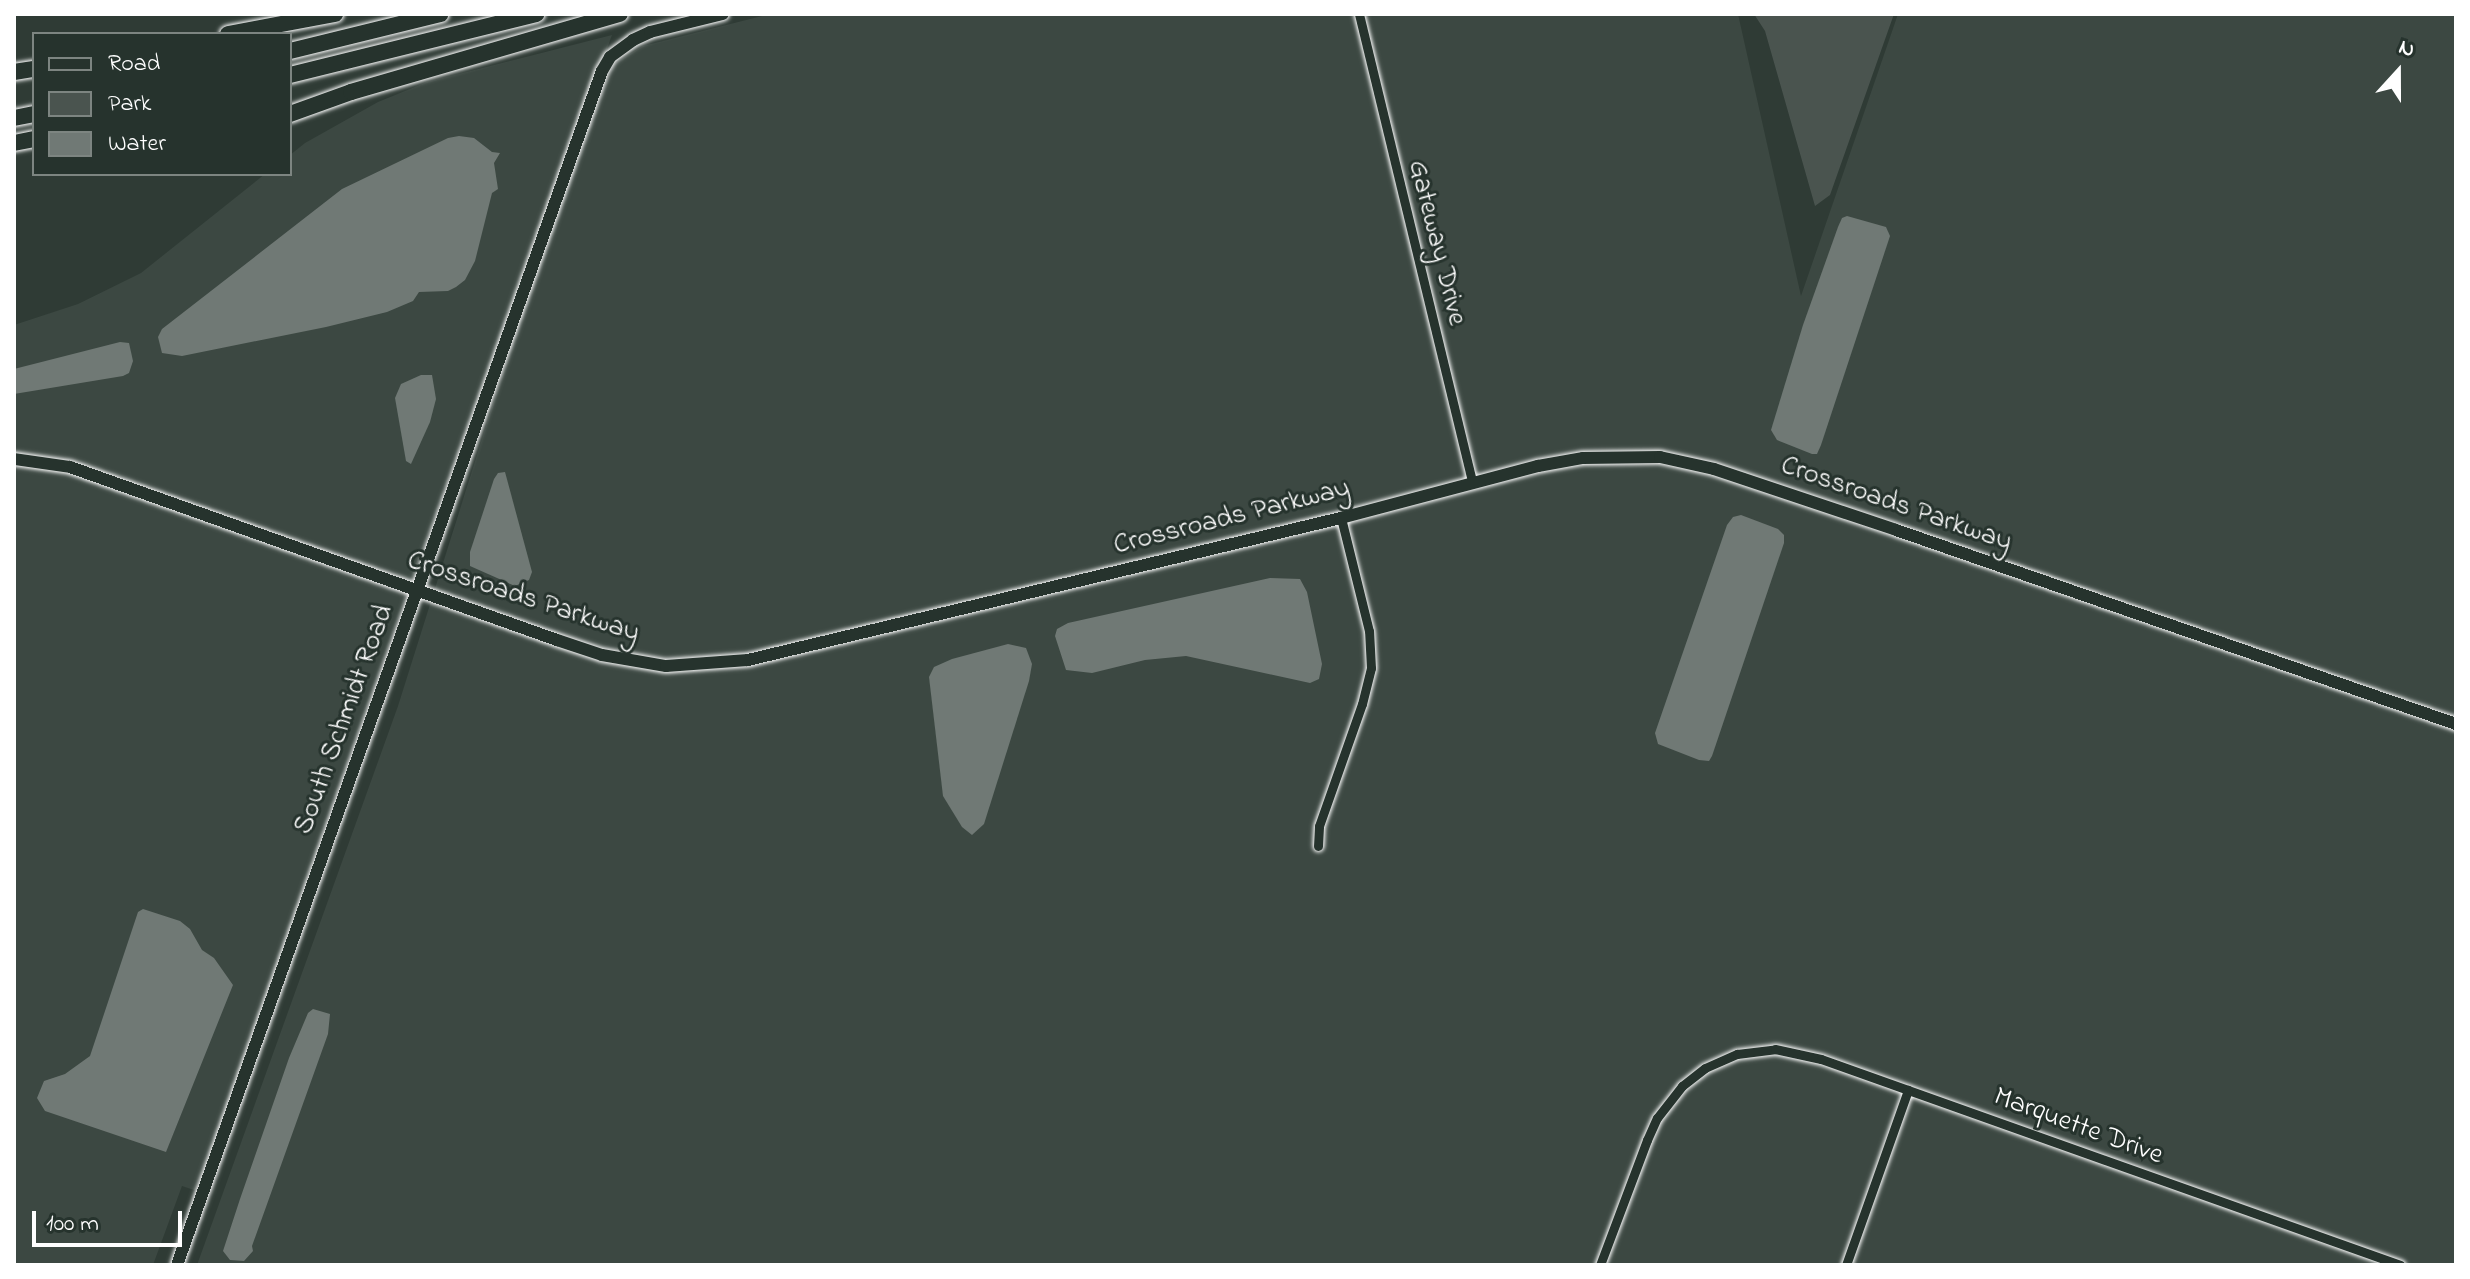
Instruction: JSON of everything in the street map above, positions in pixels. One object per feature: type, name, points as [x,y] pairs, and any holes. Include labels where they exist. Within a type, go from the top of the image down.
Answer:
[{"type":"highway","points":[[239,32],[335,14]]},
{"type":"highway","points":[[292,51],[441,14]]},
{"type":"highway","points":[[292,75],[537,14]]},
{"type":"highway","points":[[292,113],[351,92],[620,14]]},
{"type":"street","name":"South Schmidt Road","points":[[177,1265],[590,101],[610,57],[624,45],[650,32],[723,14]]},
{"type":"street","name":"Gateway Drive","points":[[1359,14],[1472,482]]},
{"type":"street","name":"Crossroads Parkway","points":[[14,459],[70,467],[602,655],[666,666],[706,666],[748,660],[1341,518],[1472,482],[1583,458],[1660,457],[1696,463],[2456,724]]},
{"type":"street","points":[[1318,846],[1319,826],[1362,704],[1371,668],[1369,631],[1341,518]]},
{"type":"street","name":"Marquette Drive","points":[[1600,1265],[1657,1118],[1682,1086],[1705,1068],[1737,1054],[1775,1049],[1799,1053],[1908,1090],[2400,1265]]},
{"type":"street","points":[[1846,1265],[1908,1090]]},
{"type":"shaded area","points":[[770,14],[1738,14],[1801,296],[1898,14],[2456,14],[2456,1265],[197,1265],[398,706],[517,328],[591,117],[614,64],[643,46]]},
{"type":"shaded area","points":[[612,35],[412,578],[197,1191],[182,1186],[153,1265],[14,1265],[14,325],[78,304],[141,273],[262,176],[292,176],[292,153],[305,143],[378,102],[427,82]]},
{"type":"green space","points":[[1754,14],[1894,14],[1830,195],[1815,206],[1765,31]]},
{"type":"water","points":[[448,138],[474,138],[492,152],[500,153],[494,163],[498,189],[492,193],[475,261],[465,280],[456,287],[448,291],[419,292],[413,301],[387,312],[326,327],[182,356],[162,353],[158,337],[162,329],[342,189]]},
{"type":"water","points":[[1847,216],[1886,227],[1890,236],[1821,445],[1817,454],[1812,454],[1777,440],[1771,430],[1803,325],[1838,227],[1842,218]]},
{"type":"water","points":[[120,342],[129,343],[133,361],[129,373],[123,376],[14,394],[14,369]]},
{"type":"water","points":[[421,375],[432,375],[436,399],[430,422],[411,464],[406,461],[395,398],[401,384]]},
{"type":"water","points":[[505,472],[532,572],[529,580],[515,586],[470,566],[470,552],[494,479],[498,473]]},
{"type":"water","points":[[1741,515],[1778,529],[1784,535],[1784,543],[1712,756],[1709,761],[1699,760],[1658,744],[1655,733],[1727,525],[1733,517]]},
{"type":"water","points":[[1270,578],[1300,579],[1307,592],[1322,664],[1319,679],[1310,683],[1186,656],[1145,660],[1092,673],[1066,670],[1055,636],[1057,629],[1068,623]]},
{"type":"water","points":[[1008,644],[1026,648],[1032,664],[1029,681],[984,824],[972,835],[962,827],[943,796],[929,677],[934,667],[952,659]]},
{"type":"water","points":[[143,909],[180,921],[190,929],[202,950],[214,958],[233,985],[166,1152],[45,1111],[37,1098],[44,1081],[65,1074],[90,1056],[138,912]]},
{"type":"water","points":[[313,1009],[330,1014],[328,1034],[252,1246],[253,1251],[244,1261],[230,1260],[223,1251],[240,1199],[289,1058],[308,1013]]}]
